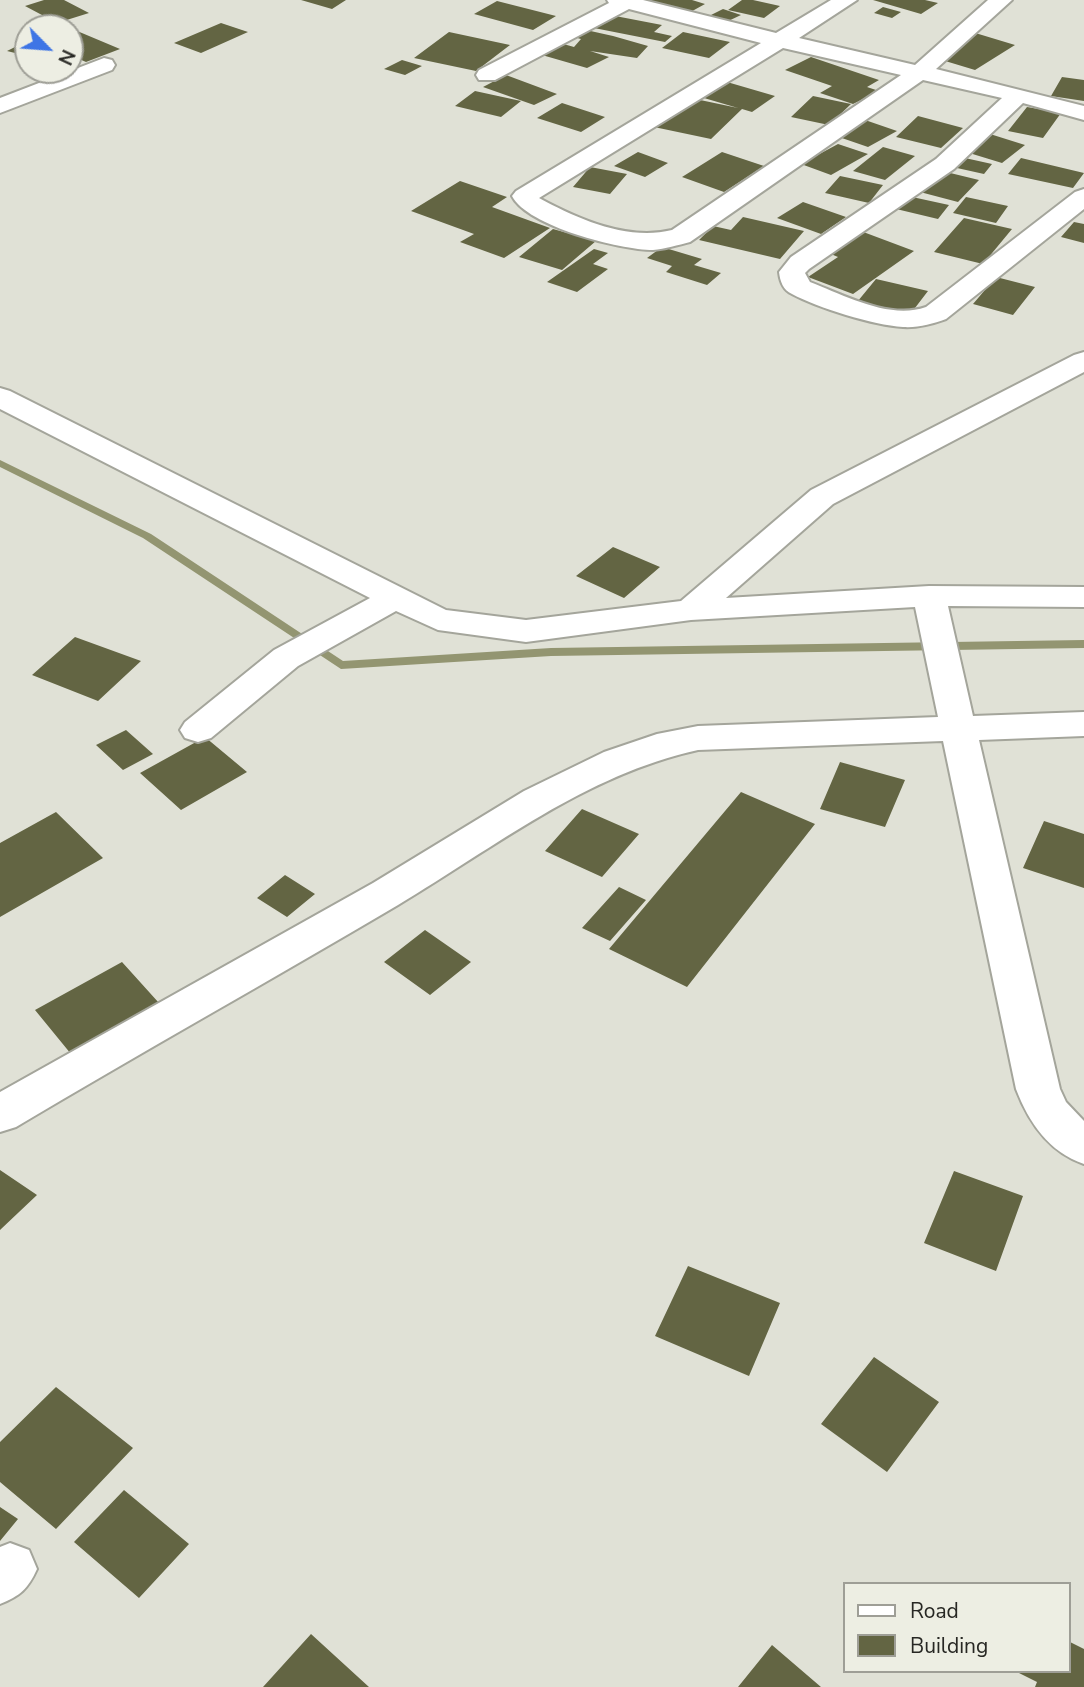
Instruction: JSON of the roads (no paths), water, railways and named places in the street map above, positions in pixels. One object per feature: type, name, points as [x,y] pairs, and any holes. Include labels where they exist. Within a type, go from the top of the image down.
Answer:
[{"type":"street","points":[[846,0],[525,196],[528,202],[596,230],[632,240],[655,242],[681,236],[920,72],[1001,0]]},
{"type":"street","points":[[487,75],[622,1],[777,40],[1019,95],[1084,113]]},
{"type":"street","points":[[0,106],[104,65]]},
{"type":"street","points":[[1019,95],[945,164],[800,262],[792,272],[793,281],[800,288],[897,319],[924,319],[936,313],[1084,197]]},
{"type":"street","points":[[691,610],[822,497],[1084,361]]},
{"type":"street","points":[[0,397],[438,619],[526,631],[691,610],[932,612],[1084,597]]},
{"type":"street","points":[[198,730],[286,658],[394,598]]},
{"type":"street","points":[[932,612],[1038,1089],[1052,1117],[1068,1135],[1084,1146]]},
{"type":"street","points":[[0,1114],[385,894],[573,780],[629,754],[664,742],[698,738],[1084,724]]},
{"type":"waterway","points":[[0,463],[147,536],[341,665],[551,652],[1084,644]]}]
